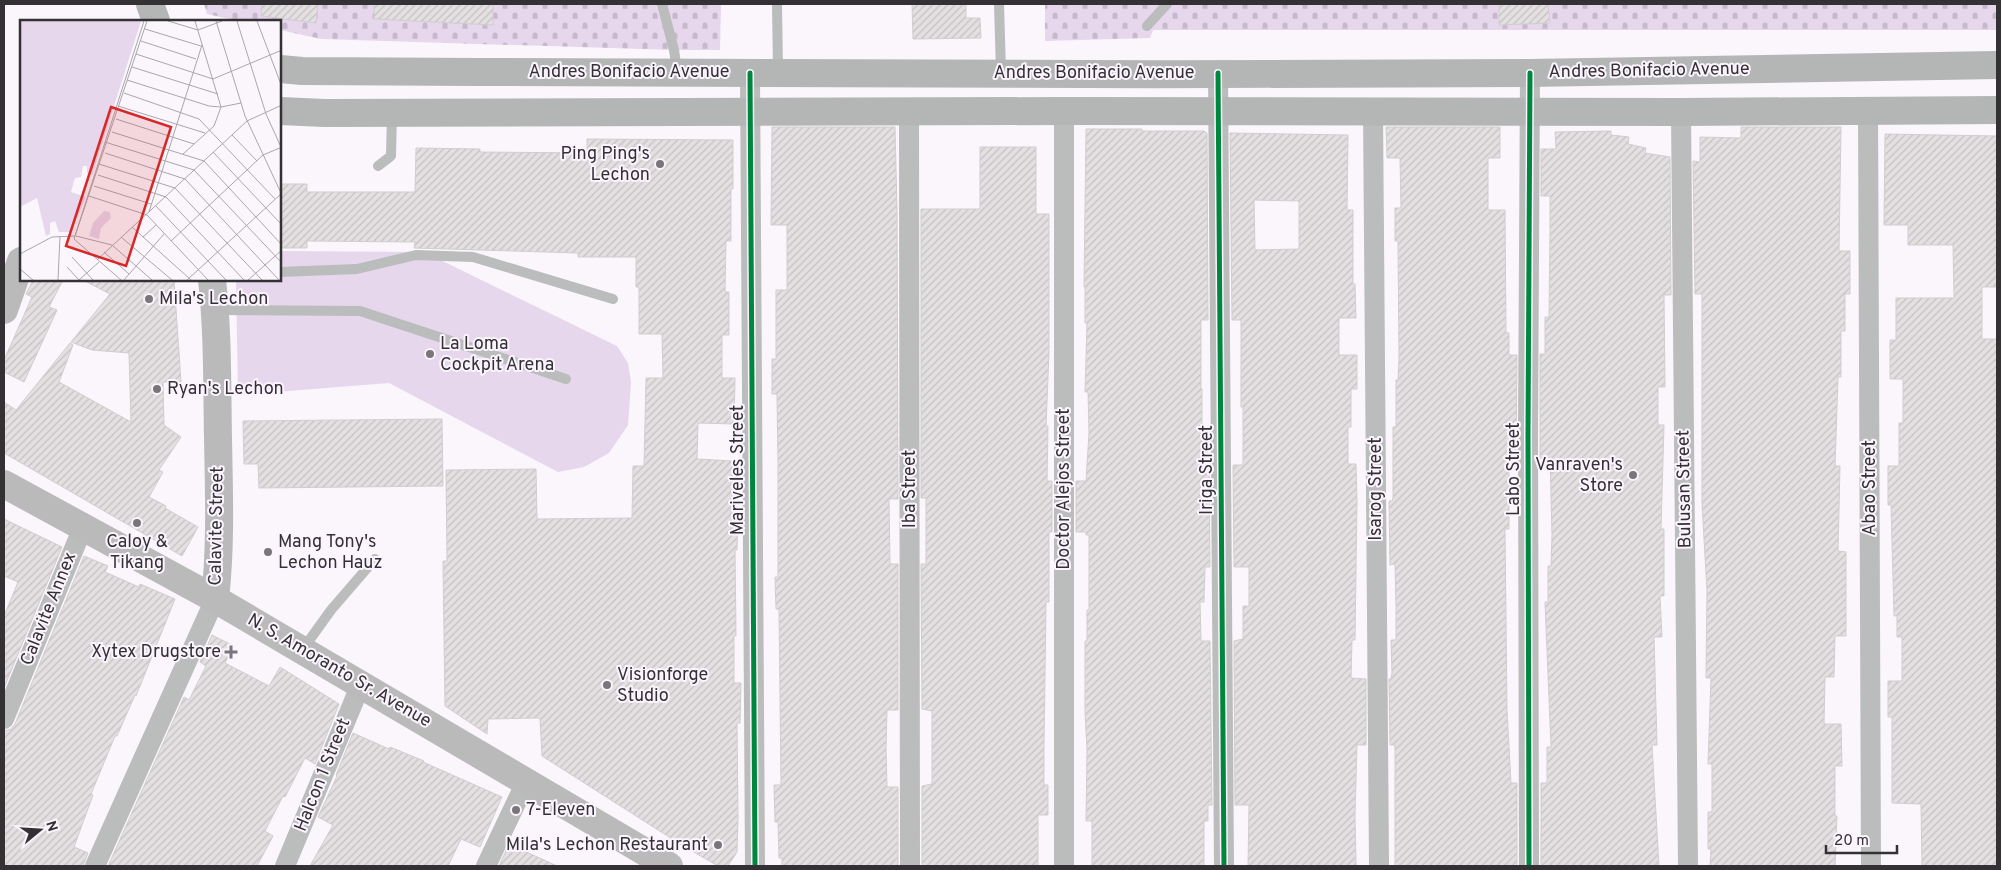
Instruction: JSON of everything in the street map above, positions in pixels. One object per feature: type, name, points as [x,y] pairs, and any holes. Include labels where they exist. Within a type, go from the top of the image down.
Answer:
[{"type":"main road","points":[[150,4],[156,20]]},
{"type":"main road","name":"Andres Bonifacio Avenue","points":[[281,69],[302,71],[678,73],[1218,73],[1530,72],[1997,65]]},
{"type":"main road","points":[[281,111],[392,113],[1997,110]]},
{"type":"street","name":"Labo Street","points":[[1529,866],[1528,424],[1530,72]]},
{"type":"street","name":"Mariveles Street","points":[[750,73],[755,866]]},
{"type":"street","name":"Iriga Street","points":[[1218,73],[1224,866]]},
{"type":"street","name":"Abao Street","points":[[1868,110],[1871,866]]},
{"type":"street","name":"Doctor Alejos Street","points":[[1064,111],[1064,866]]},
{"type":"street","name":"Isarog Street","points":[[1373,111],[1379,866]]},
{"type":"street","name":"Iba Street","points":[[909,112],[910,866]]},
{"type":"street","name":"Bulusan Street","points":[[1681,112],[1688,866]]},
{"type":"street","points":[[4,310],[20,264]]},
{"type":"street","name":"Calavite Street","points":[[95,866],[215,599],[220,558],[215,310],[212,281]]},
{"type":"street","name":"N. S. Amoranto Sr. Avenue","points":[[4,484],[215,599],[669,866]]},
{"type":"street","name":"Calavite Annex","points":[[4,719],[84,527]]},
{"type":"street","name":"Halcon 1 Street","points":[[286,866],[361,684]]},
{"type":"street","points":[[486,866],[526,782]]},
{"type":"lane","points":[[662,4],[678,73]]},
{"type":"lane","points":[[777,4],[778,72]]},
{"type":"lane","points":[[999,4],[1001,73]]},
{"type":"lane","points":[[1147,26],[1167,4]]},
{"type":"lane","points":[[378,166],[392,156],[392,113]]},
{"type":"lane","points":[[281,272],[357,269],[416,255],[473,257],[613,298]]},
{"type":"lane","points":[[215,310],[360,311],[566,378]]},
{"type":"lane","points":[[303,650],[331,610],[375,559]]},
{"type":"green space","points":[[204,4],[721,4],[720,50],[321,39],[281,30],[281,20],[234,20],[207,14]]},
{"type":"green space","points":[[1045,4],[1997,4],[1997,30],[1153,30],[1150,38],[1045,41]]},
{"type":"green space","name":"La Loma Cockpit Arena","points":[[281,251],[424,252],[617,346],[628,363],[631,382],[628,425],[609,453],[584,467],[558,472],[389,383],[238,395],[236,281],[281,281]]},
{"type":"building","points":[[262,4],[318,4],[316,23],[261,16]]},
{"type":"building","points":[[374,4],[493,4],[493,25],[374,19]]},
{"type":"building","points":[[912,4],[966,4],[966,18],[980,18],[981,38],[913,39]]},
{"type":"building","points":[[1499,4],[1548,4],[1550,23],[1499,25]]},
{"type":"building","points":[[772,127],[895,127],[898,499],[889,499],[890,564],[898,564],[898,710],[887,710],[886,748],[887,787],[898,787],[898,866],[782,866],[782,858],[779,858],[778,822],[775,822],[774,785],[781,785],[779,609],[776,609],[775,577],[778,577],[778,463],[777,394],[772,394],[772,359],[776,359],[776,290],[787,290],[787,225],[771,225]]},
{"type":"building","points":[[1386,127],[1500,127],[1500,158],[1488,158],[1488,210],[1505,210],[1506,333],[1509,333],[1509,355],[1517,355],[1516,458],[1512,458],[1512,461],[1509,461],[1509,529],[1505,529],[1507,710],[1511,783],[1517,783],[1517,866],[1395,866],[1395,745],[1390,745],[1389,679],[1391,679],[1392,673],[1391,640],[1396,640],[1396,606],[1395,564],[1390,565],[1389,501],[1392,501],[1393,498],[1393,427],[1396,427],[1396,380],[1398,380],[1399,358],[1398,241],[1395,241],[1395,208],[1401,208],[1400,158],[1387,158]]},
{"type":"building","points":[[1741,127],[1841,127],[1839,251],[1850,251],[1850,294],[1845,294],[1845,331],[1841,331],[1841,377],[1838,377],[1835,466],[1840,466],[1838,551],[1846,552],[1846,636],[1835,636],[1834,677],[1825,677],[1824,724],[1841,724],[1842,766],[1835,766],[1835,816],[1837,816],[1835,866],[1710,866],[1711,849],[1708,849],[1708,812],[1712,812],[1712,764],[1708,764],[1711,678],[1706,678],[1707,591],[1702,504],[1702,294],[1695,294],[1693,161],[1700,162],[1700,137],[1741,138]]},
{"type":"building","points":[[1086,129],[1204,131],[1207,133],[1208,320],[1201,320],[1201,389],[1202,427],[1206,427],[1206,465],[1209,465],[1210,567],[1205,567],[1204,602],[1200,602],[1201,641],[1210,641],[1212,805],[1208,805],[1208,821],[1204,821],[1204,866],[1092,866],[1092,821],[1086,821],[1087,750],[1085,712],[1085,641],[1087,641],[1087,610],[1089,610],[1089,535],[1086,535],[1086,532],[1076,532],[1076,481],[1086,481],[1089,433],[1088,392],[1085,392],[1087,323],[1085,323],[1084,287]]},
{"type":"building","points":[[1611,131],[1611,135],[1629,137],[1628,144],[1646,148],[1645,153],[1670,157],[1671,295],[1664,295],[1665,387],[1658,387],[1658,425],[1664,425],[1661,529],[1664,529],[1664,596],[1660,596],[1662,637],[1654,637],[1657,745],[1652,745],[1659,866],[1541,866],[1541,783],[1547,783],[1547,747],[1551,747],[1545,602],[1548,602],[1548,566],[1551,566],[1552,535],[1550,458],[1540,458],[1540,354],[1545,354],[1545,317],[1549,317],[1550,230],[1550,196],[1541,196],[1541,149],[1556,149],[1555,132]]},
{"type":"building","points":[[1230,133],[1348,135],[1347,210],[1353,210],[1353,284],[1355,284],[1356,318],[1339,318],[1339,355],[1357,355],[1357,389],[1351,389],[1351,427],[1348,427],[1348,464],[1356,464],[1357,501],[1355,640],[1352,640],[1351,678],[1366,679],[1366,745],[1357,745],[1356,866],[1248,866],[1249,805],[1235,805],[1234,641],[1243,639],[1243,606],[1249,606],[1249,567],[1234,567],[1233,465],[1243,465],[1243,407],[1241,407],[1241,320],[1232,320]],"holes":[[[1254,200],[1299,201],[1299,249],[1255,250]]]},
{"type":"building","points":[[1885,134],[1997,136],[1997,287],[1982,287],[1982,339],[1997,339],[1997,866],[1922,866],[1921,804],[1892,803],[1892,717],[1888,717],[1888,681],[1902,681],[1902,637],[1897,637],[1897,616],[1894,616],[1891,505],[1888,505],[1888,466],[1899,466],[1899,423],[1903,423],[1903,379],[1890,379],[1890,340],[1896,340],[1896,298],[1954,298],[1953,245],[1908,245],[1908,225],[1884,225]]},
{"type":"building","points":[[587,139],[733,140],[731,241],[726,241],[725,292],[729,292],[729,335],[722,335],[722,378],[735,378],[734,424],[698,423],[697,459],[733,461],[731,512],[738,512],[737,550],[735,550],[736,636],[734,636],[734,683],[741,683],[740,723],[737,723],[738,818],[737,852],[728,866],[718,866],[680,844],[542,756],[540,718],[488,719],[487,734],[445,706],[443,561],[447,561],[446,470],[536,469],[537,519],[632,518],[633,466],[644,466],[646,378],[663,378],[662,334],[639,334],[639,287],[636,287],[636,257],[578,257],[578,253],[414,248],[415,242],[307,241],[307,248],[281,248],[281,184],[307,184],[307,192],[415,192],[416,148],[480,149],[480,152],[587,153]]},
{"type":"building","points":[[980,147],[1036,147],[1036,214],[1049,214],[1049,353],[1046,426],[1048,426],[1047,481],[1052,481],[1052,532],[1049,532],[1049,602],[1046,602],[1044,747],[1044,785],[1048,785],[1048,815],[1038,815],[1038,866],[922,866],[922,786],[932,784],[932,711],[922,709],[921,564],[926,564],[926,498],[921,498],[921,209],[980,209]]},
{"type":"building","points":[[32,281],[62,281],[49,307],[57,310],[24,382],[4,372],[4,360],[32,297],[26,294]]},
{"type":"building","points":[[85,281],[174,281],[181,382],[163,382],[164,425],[181,437],[159,470],[163,472],[149,497],[198,527],[182,556],[4,453],[4,402],[16,410],[70,343],[73,345],[59,382],[131,422],[129,353],[92,350],[71,342],[110,294]]},
{"type":"building","points":[[442,419],[443,486],[259,488],[258,464],[244,464],[243,421]]},
{"type":"building","points":[[4,519],[62,547],[4,688],[4,616],[18,582],[4,576]]},
{"type":"building","points":[[84,556],[108,566],[105,572],[139,587],[140,584],[175,599],[136,696],[117,736],[115,736],[91,794],[93,795],[74,847],[88,853],[83,866],[4,866],[4,731],[11,729],[15,724]]},
{"type":"building","points":[[212,635],[234,646],[225,663],[269,686],[280,667],[339,704],[315,764],[305,758],[285,797],[283,796],[265,831],[273,836],[257,866],[108,866],[184,697],[189,700],[206,666],[200,662]]},
{"type":"building","points":[[353,733],[389,749],[390,747],[424,761],[502,797],[480,847],[461,839],[448,866],[310,866],[333,825],[318,817],[337,776]]},
{"type":"building","points":[[509,844],[557,866],[499,866]]},
{"type":"cycle path","points":[[750,73],[755,866]]},
{"type":"cycle path","points":[[1218,73],[1224,866]]},
{"type":"cycle path","points":[[1529,866],[1528,434],[1530,73]]},
{"type":"place","name":"Ping Ping's Lechon","points":[[660,164]]},
{"type":"place","name":"Mila's Lechon","points":[[149,299]]},
{"type":"place","name":"La Loma Cockpit Arena","points":[[430,354]]},
{"type":"place","name":"Ryan's Lechon","points":[[157,389]]},
{"type":"place","name":"Vanraven's Store","points":[[1633,475]]},
{"type":"place","name":"Caloy & Tikang","points":[[137,523]]},
{"type":"place","name":"Mang Tony's Lechon Hauz","points":[[268,552]]},
{"type":"place","name":"Xytex Drugstore","points":[[231,652]]},
{"type":"place","name":"Visionforge Studio","points":[[607,685]]},
{"type":"place","name":"7-Eleven","points":[[516,810]]},
{"type":"place","name":"Mila's Lechon Restaurant","points":[[718,845]]}]
